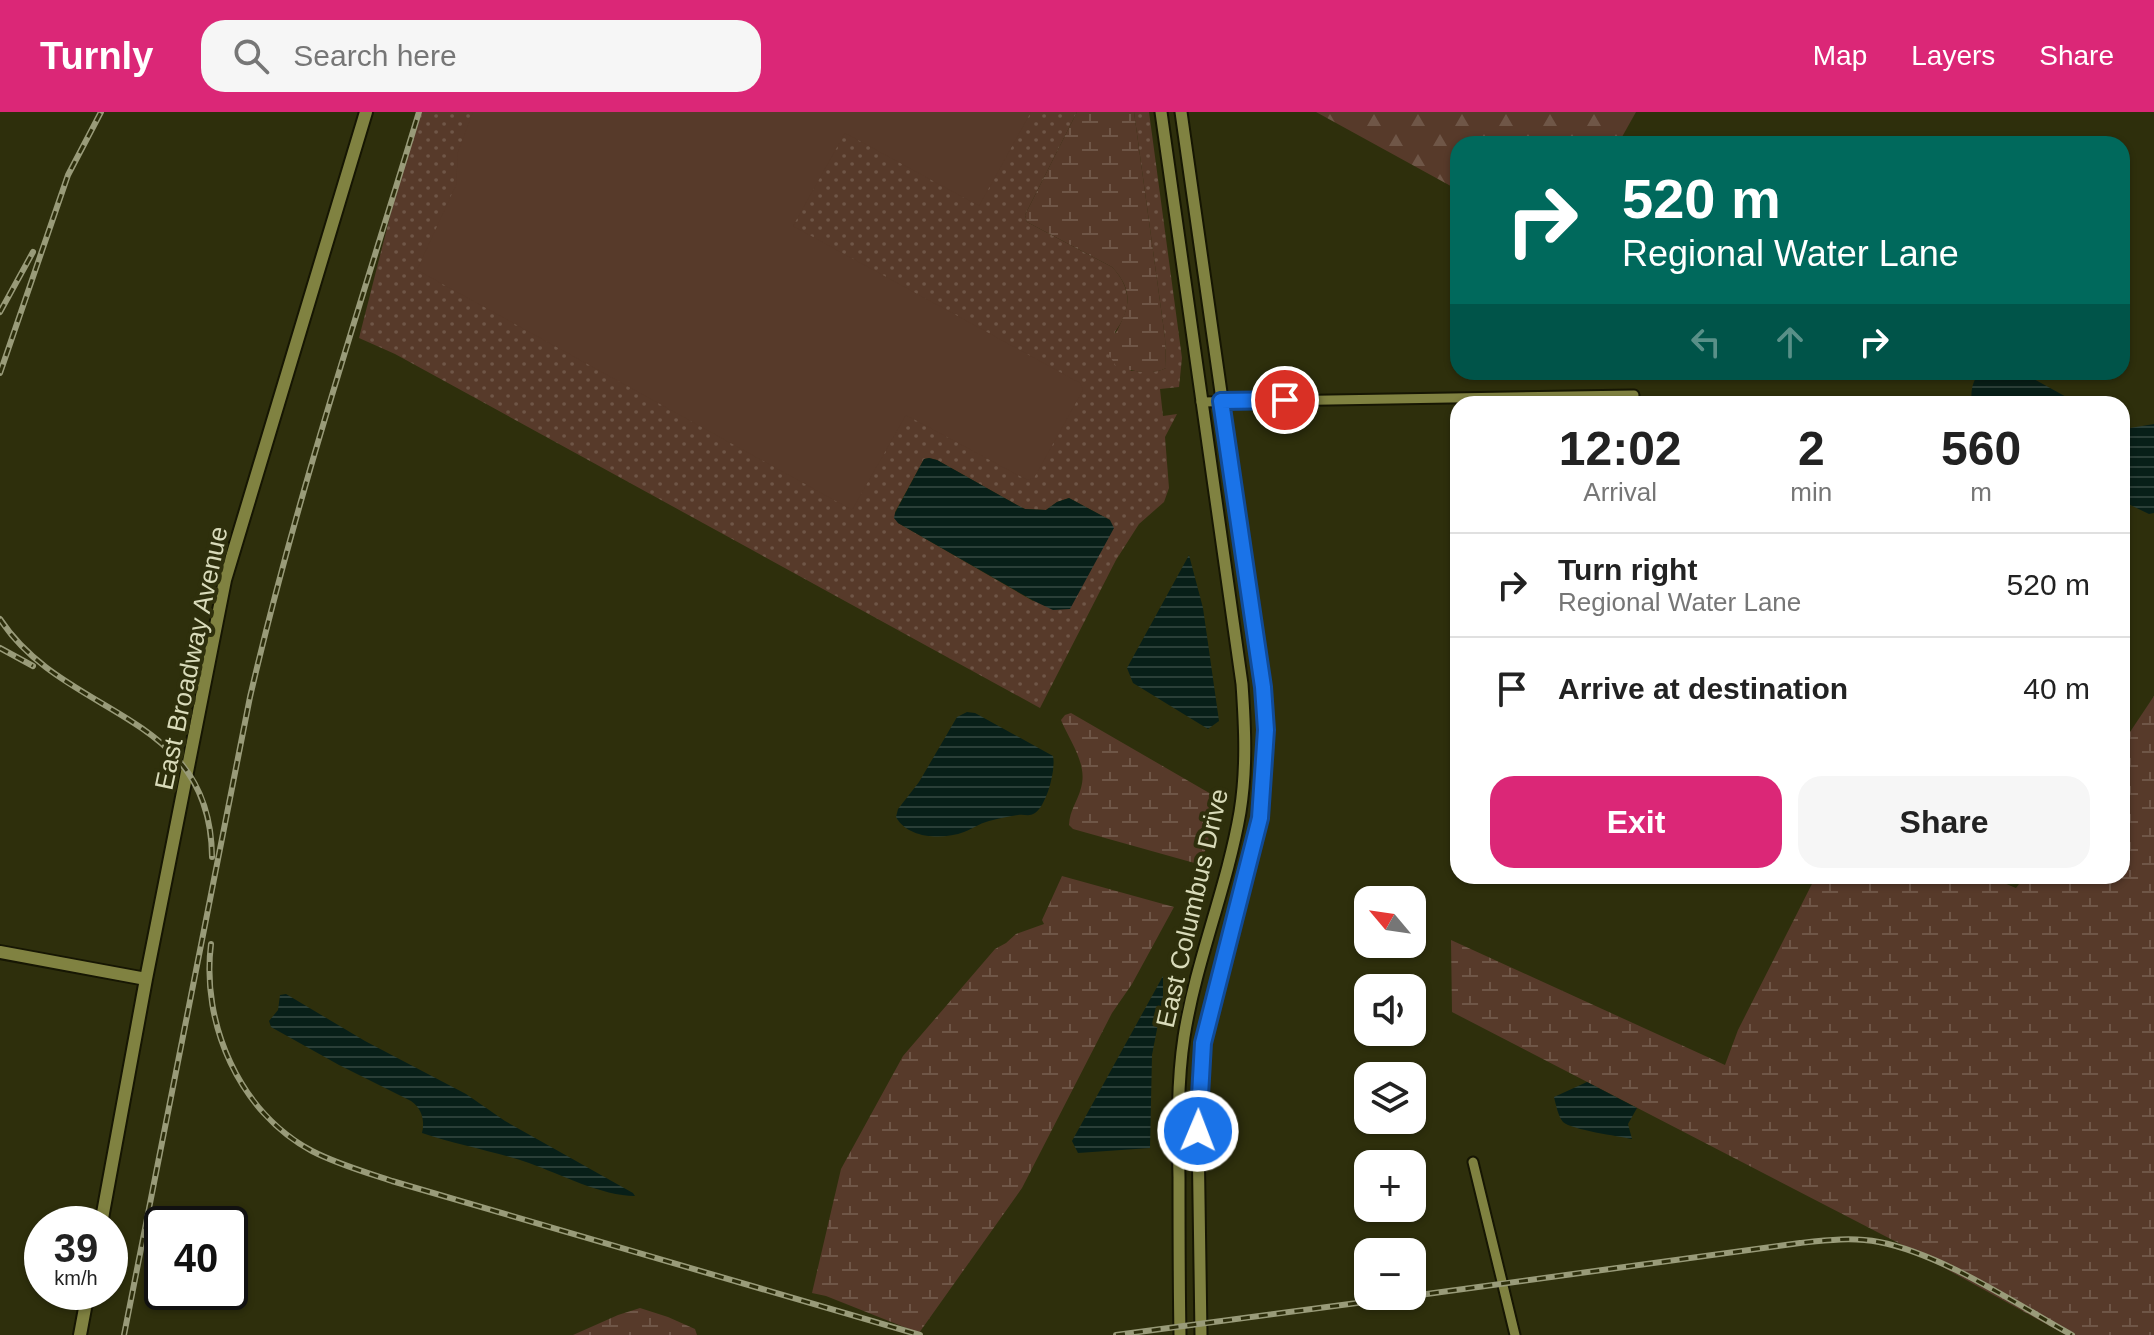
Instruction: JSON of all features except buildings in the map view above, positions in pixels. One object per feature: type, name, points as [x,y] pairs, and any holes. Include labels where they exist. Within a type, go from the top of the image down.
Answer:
[{"type":"main road","name":"East Broadway Avenue","points":[[104,1206],[225,580],[366,112]]},
{"type":"main road","points":[[0,952],[146,979]]},
{"type":"main road","points":[[80,1335],[85,1310]]},
{"type":"street","name":"East Columbus Drive","points":[[1161,112],[1242,684],[1245,726],[1240,812],[1191,1004],[1178,1083],[1180,1335]]},
{"type":"street","name":"East Columbus Drive","points":[[1181,112],[1263,687],[1266,730],[1260,818],[1203,1043],[1198,1131],[1201,1335]]},
{"type":"street","points":[[1565,396],[1634,395]]},
{"type":"street","points":[[1201,402],[1450,398]]},
{"type":"street","points":[[1221,891],[1241,896]]},
{"type":"street","points":[[1473,1162],[1515,1335]]},
{"type":"green space","points":[[420,112],[1077,112],[1025,215],[1027,222],[1112,267],[1119,275],[1126,291],[1127,307],[1115,332],[1131,371],[1153,372],[1166,368],[1165,338],[1134,112],[1149,112],[1182,358],[1179,387],[1160,389],[1163,416],[1177,414],[1165,437],[1169,488],[1164,502],[1139,524],[1116,560],[1040,708],[395,354],[359,338]],"holes":[[[924,459],[937,460],[1025,509],[1046,510],[1069,498],[1110,520],[1033,601],[898,523],[895,512]]]},
{"type":"green space","points":[[473,112],[1031,112],[979,206],[845,133],[793,226],[1080,383],[1083,390],[1034,478],[1027,480],[906,415],[852,510],[417,270],[456,185],[458,152]]},
{"type":"green space","points":[[1077,112],[1134,112],[1165,338],[1166,368],[1154,372],[1116,366],[1107,352],[1126,310],[1127,300],[1121,279],[1112,267],[1027,222],[1025,215]]},
{"type":"green space","points":[[1316,112],[1636,112],[1622,136],[1450,136],[1450,186]]},
{"type":"green space","points":[[2154,696],[2154,1335],[2066,1335],[1910,1249],[1452,1012],[1451,940],[1725,1065],[1738,1030],[1812,884],[2006,884],[2016,888],[2019,884],[2130,884],[2130,732]]},
{"type":"green space","points":[[1071,713],[1211,794],[1208,845],[1198,864],[1073,829],[1069,825],[1083,779],[1077,753],[1061,720]]},
{"type":"green space","points":[[1062,876],[1174,907],[1132,984],[1112,1013],[1022,1188],[919,1333],[812,1293],[841,1169],[903,1056],[995,949],[1016,934],[1044,924],[1042,920]]},
{"type":"green space","points":[[640,1308],[695,1329],[697,1335],[573,1335],[618,1315]]},
{"type":"shaded area","points":[[1975,380],[2036,380],[2064,396],[1971,396]]},
{"type":"shaded area","points":[[2154,424],[2154,513],[2149,514],[2130,505],[2130,428]]},
{"type":"shaded area","points":[[929,458],[1025,509],[1046,510],[1069,498],[1110,520],[1114,528],[1070,609],[1053,610],[1034,601],[898,523],[895,513],[924,459]]},
{"type":"shaded area","points":[[1189,555],[1203,608],[1219,721],[1208,729],[1133,683],[1127,668]]},
{"type":"shaded area","points":[[967,712],[975,713],[1053,756],[1047,795],[1033,814],[989,821],[956,835],[936,837],[917,834],[896,817],[898,809],[919,782],[957,717]]},
{"type":"shaded area","points":[[1163,976],[1163,998],[1152,1055],[1150,1148],[1078,1153],[1072,1141]]},
{"type":"shaded area","points":[[286,994],[365,1041],[466,1094],[505,1121],[635,1196],[595,1188],[529,1163],[422,1133],[422,1115],[411,1101],[271,1027],[269,1021],[278,1010],[280,995]]},
{"type":"shaded area","points":[[1587,1082],[1637,1108],[1628,1124],[1632,1139],[1585,1130],[1563,1122],[1554,1097]]},
{"type":"railway","points":[[0,373],[68,175],[101,112]]},
{"type":"railway","points":[[124,1335],[250,697],[308,476],[419,112]]},
{"type":"railway","points":[[0,312],[33,252]]},
{"type":"railway","points":[[0,619],[28,652],[60,678],[162,743],[188,772],[205,809],[212,857]]},
{"type":"railway","points":[[0,648],[33,666]]},
{"type":"railway","points":[[211,944],[209,974],[212,1004],[230,1062],[245,1089],[264,1113],[286,1134],[312,1151],[392,1181],[920,1335]]},
{"type":"railway","points":[[1426,1294],[1800,1243],[1859,1240],[1879,1242],[1928,1257],[1978,1281],[2072,1335]]},
{"type":"railway","points":[[1116,1335],[1354,1303]]},
{"type":"route","points":[[1198,1131],[1203,1043],[1260,818],[1266,730],[1263,687],[1221,401],[1285,400]]}]
